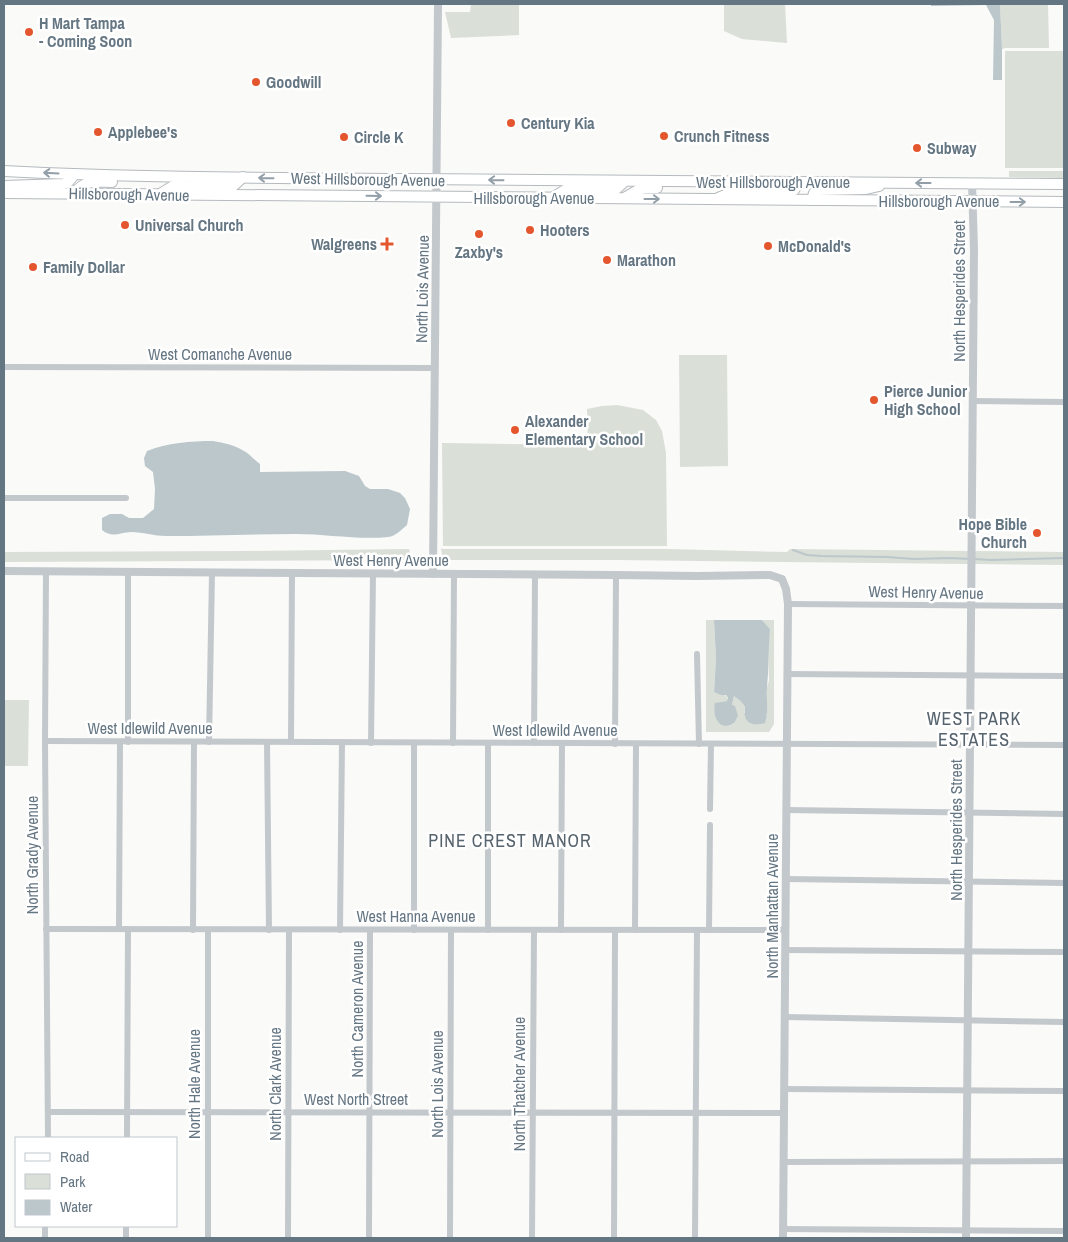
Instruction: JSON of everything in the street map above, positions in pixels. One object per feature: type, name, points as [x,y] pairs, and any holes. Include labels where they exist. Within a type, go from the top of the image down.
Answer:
[{"type":"main road","name":"West Hillsborough Avenue","points":[[4,171],[172,177],[972,183]]},
{"type":"main road","points":[[4,186],[64,184],[74,174]]},
{"type":"main road","points":[[74,193],[86,183],[156,182],[172,177]]},
{"type":"main road","points":[[159,194],[173,186],[232,187],[243,177]]},
{"type":"main road","points":[[551,198],[565,190],[615,190],[625,181]]},
{"type":"main road","points":[[624,198],[644,188],[700,188],[708,182]]},
{"type":"main road","points":[[715,199],[732,192],[789,192],[794,190],[798,182]]},
{"type":"main road","points":[[812,200],[814,193],[818,190],[866,190],[886,182]]},
{"type":"main road","name":"Hillsborough Avenue","points":[[972,183],[1064,184]]},
{"type":"main road","name":"Hillsborough Avenue","points":[[4,193],[1064,202]]},
{"type":"street","name":"North Lois Avenue","points":[[433,574],[438,4]]},
{"type":"street","name":"North Hesperides Street","points":[[966,1234],[972,606],[974,255],[972,183]]},
{"type":"street","name":"West Comanche Avenue","points":[[4,367],[435,368]]},
{"type":"street","points":[[972,401],[1064,402]]},
{"type":"street","points":[[4,498],[126,498]]},
{"type":"street","name":"West Henry Avenue","points":[[4,571],[770,575],[778,578]]},
{"type":"street","name":"North Grady Avenue","points":[[46,571],[45,741],[48,1137]]},
{"type":"street","points":[[128,572],[128,742]]},
{"type":"street","points":[[210,742],[212,573]]},
{"type":"street","points":[[291,742],[292,573]]},
{"type":"street","points":[[371,743],[373,573]]},
{"type":"street","points":[[453,743],[454,574]]},
{"type":"street","points":[[534,743],[535,574]]},
{"type":"street","points":[[615,744],[616,574]]},
{"type":"street","name":"North Manhattan Avenue","points":[[778,578],[782,579],[786,589],[788,604],[783,1238]]},
{"type":"street","name":"West Henry Avenue","points":[[788,604],[1064,606]]},
{"type":"street","points":[[697,654],[699,744]]},
{"type":"street","points":[[787,674],[1064,676]]},
{"type":"street","name":"West Idlewild Avenue","points":[[45,741],[1064,745]]},
{"type":"street","points":[[119,929],[120,742]]},
{"type":"street","points":[[193,930],[194,742]]},
{"type":"street","points":[[267,742],[269,930]]},
{"type":"street","name":"North Cameron Avenue","points":[[340,930],[342,742]]},
{"type":"street","points":[[414,743],[414,930]]},
{"type":"street","points":[[488,743],[488,930]]},
{"type":"street","points":[[561,930],[562,743]]},
{"type":"street","points":[[635,930],[636,744]]},
{"type":"street","points":[[710,809],[711,744]]},
{"type":"street","points":[[786,810],[1064,814]]},
{"type":"street","points":[[709,930],[710,825]]},
{"type":"street","points":[[786,879],[1064,883]]},
{"type":"street","name":"West Hanna Avenue","points":[[46,929],[785,930]]},
{"type":"street","points":[[127,1137],[128,929]]},
{"type":"street","name":"North Hale Avenue","points":[[208,930],[208,1238]]},
{"type":"street","name":"North Clark Avenue","points":[[288,1238],[289,930]]},
{"type":"street","name":"North Cameron Avenue","points":[[369,1238],[370,930]]},
{"type":"street","name":"North Lois Avenue","points":[[450,1238],[451,930]]},
{"type":"street","name":"North Thatcher Avenue","points":[[532,1238],[534,930]]},
{"type":"street","points":[[614,1238],[615,930]]},
{"type":"street","points":[[695,1238],[697,930]]},
{"type":"street","points":[[785,950],[1064,952]]},
{"type":"street","points":[[785,1017],[1064,1022]]},
{"type":"street","points":[[784,1089],[1064,1091]]},
{"type":"street","name":"West North Street","points":[[48,1112],[784,1113]]},
{"type":"street","points":[[783,1162],[1064,1161]]},
{"type":"street","points":[[783,1229],[966,1234],[1064,1231]]},
{"type":"green space","points":[[471,4],[519,4],[519,35],[451,38],[445,12],[470,12]]},
{"type":"green space","points":[[724,4],[785,4],[787,43],[742,39],[724,31]]},
{"type":"green space","points":[[1000,4],[1048,4],[1049,48],[1002,49]]},
{"type":"green space","points":[[1005,51],[1064,51],[1064,168],[1005,168]]},
{"type":"green space","points":[[1009,171],[1064,171],[1064,178],[1009,177]]},
{"type":"green space","points":[[679,355],[727,355],[728,466],[680,467]]},
{"type":"green space","points":[[617,405],[643,410],[656,420],[662,431],[666,453],[667,546],[443,546],[442,443],[588,445],[587,409]]},
{"type":"green space","points":[[441,548],[667,549],[787,552],[790,549],[968,551],[968,564],[443,560]]},
{"type":"green space","points":[[409,549],[412,558],[405,560],[4,562],[4,552]]},
{"type":"green space","points":[[975,551],[1064,552],[1064,565],[975,564]]},
{"type":"green space","points":[[706,620],[714,620],[716,658],[714,692],[723,694],[728,699],[728,701],[721,702],[714,707],[715,716],[718,723],[729,726],[734,724],[732,705],[734,696],[743,703],[744,713],[767,716],[770,629],[762,620],[774,620],[774,724],[769,732],[706,732]]},
{"type":"green space","points":[[4,700],[29,700],[28,766],[4,766]]},
{"type":"water","points":[[931,4],[1000,4],[1002,80],[993,80],[994,20],[986,5],[931,6]]},
{"type":"water","points":[[213,441],[225,443],[246,452],[260,464],[260,472],[345,471],[359,476],[365,486],[370,489],[388,489],[400,493],[405,498],[410,509],[407,525],[394,535],[377,538],[296,534],[166,536],[131,532],[113,535],[102,530],[102,518],[110,514],[122,514],[129,518],[143,518],[154,509],[155,489],[153,472],[145,466],[144,458],[147,451],[179,443]]},
{"type":"water","points":[[714,620],[762,620],[770,629],[765,723],[756,724],[748,722],[744,706],[734,696],[732,705],[735,706],[738,716],[735,722],[726,726],[716,720],[715,703],[727,701],[728,698],[726,695],[714,692],[716,658]]},
{"type":"waterway","points":[[793,550],[807,555],[822,556],[970,559]]},
{"type":"waterway","points":[[974,559],[1064,558]]},
{"type":"place","name":"H Mart Tampa - Coming Soon","points":[[29,32]]},
{"type":"place","name":"Goodwill","points":[[256,82]]},
{"type":"place","name":"Century Kia","points":[[511,123]]},
{"type":"place","name":"Applebee's","points":[[98,132]]},
{"type":"place","name":"Crunch Fitness","points":[[664,136]]},
{"type":"place","name":"Circle K","points":[[344,137]]},
{"type":"place","name":"Subway","points":[[917,148]]},
{"type":"place","name":"Universal Church","points":[[125,225]]},
{"type":"place","name":"Hooters","points":[[530,230]]},
{"type":"place","name":"Zaxby's","points":[[479,234]]},
{"type":"place","name":"Walgreens","points":[[387,244]]},
{"type":"place","name":"McDonald's","points":[[768,246]]},
{"type":"place","name":"Marathon","points":[[607,260]]},
{"type":"place","name":"Family Dollar","points":[[33,267]]},
{"type":"place","name":"Pierce Junior High School","points":[[874,400]]},
{"type":"place","name":"Alexander Elementary School","points":[[515,430]]},
{"type":"place","name":"Hope Bible Church","points":[[1037,533]]},
{"type":"district","name":"WEST PARK ESTATES","points":[[974,730]]},
{"type":"district","name":"PINE CREST MANOR","points":[[510,841]]}]
